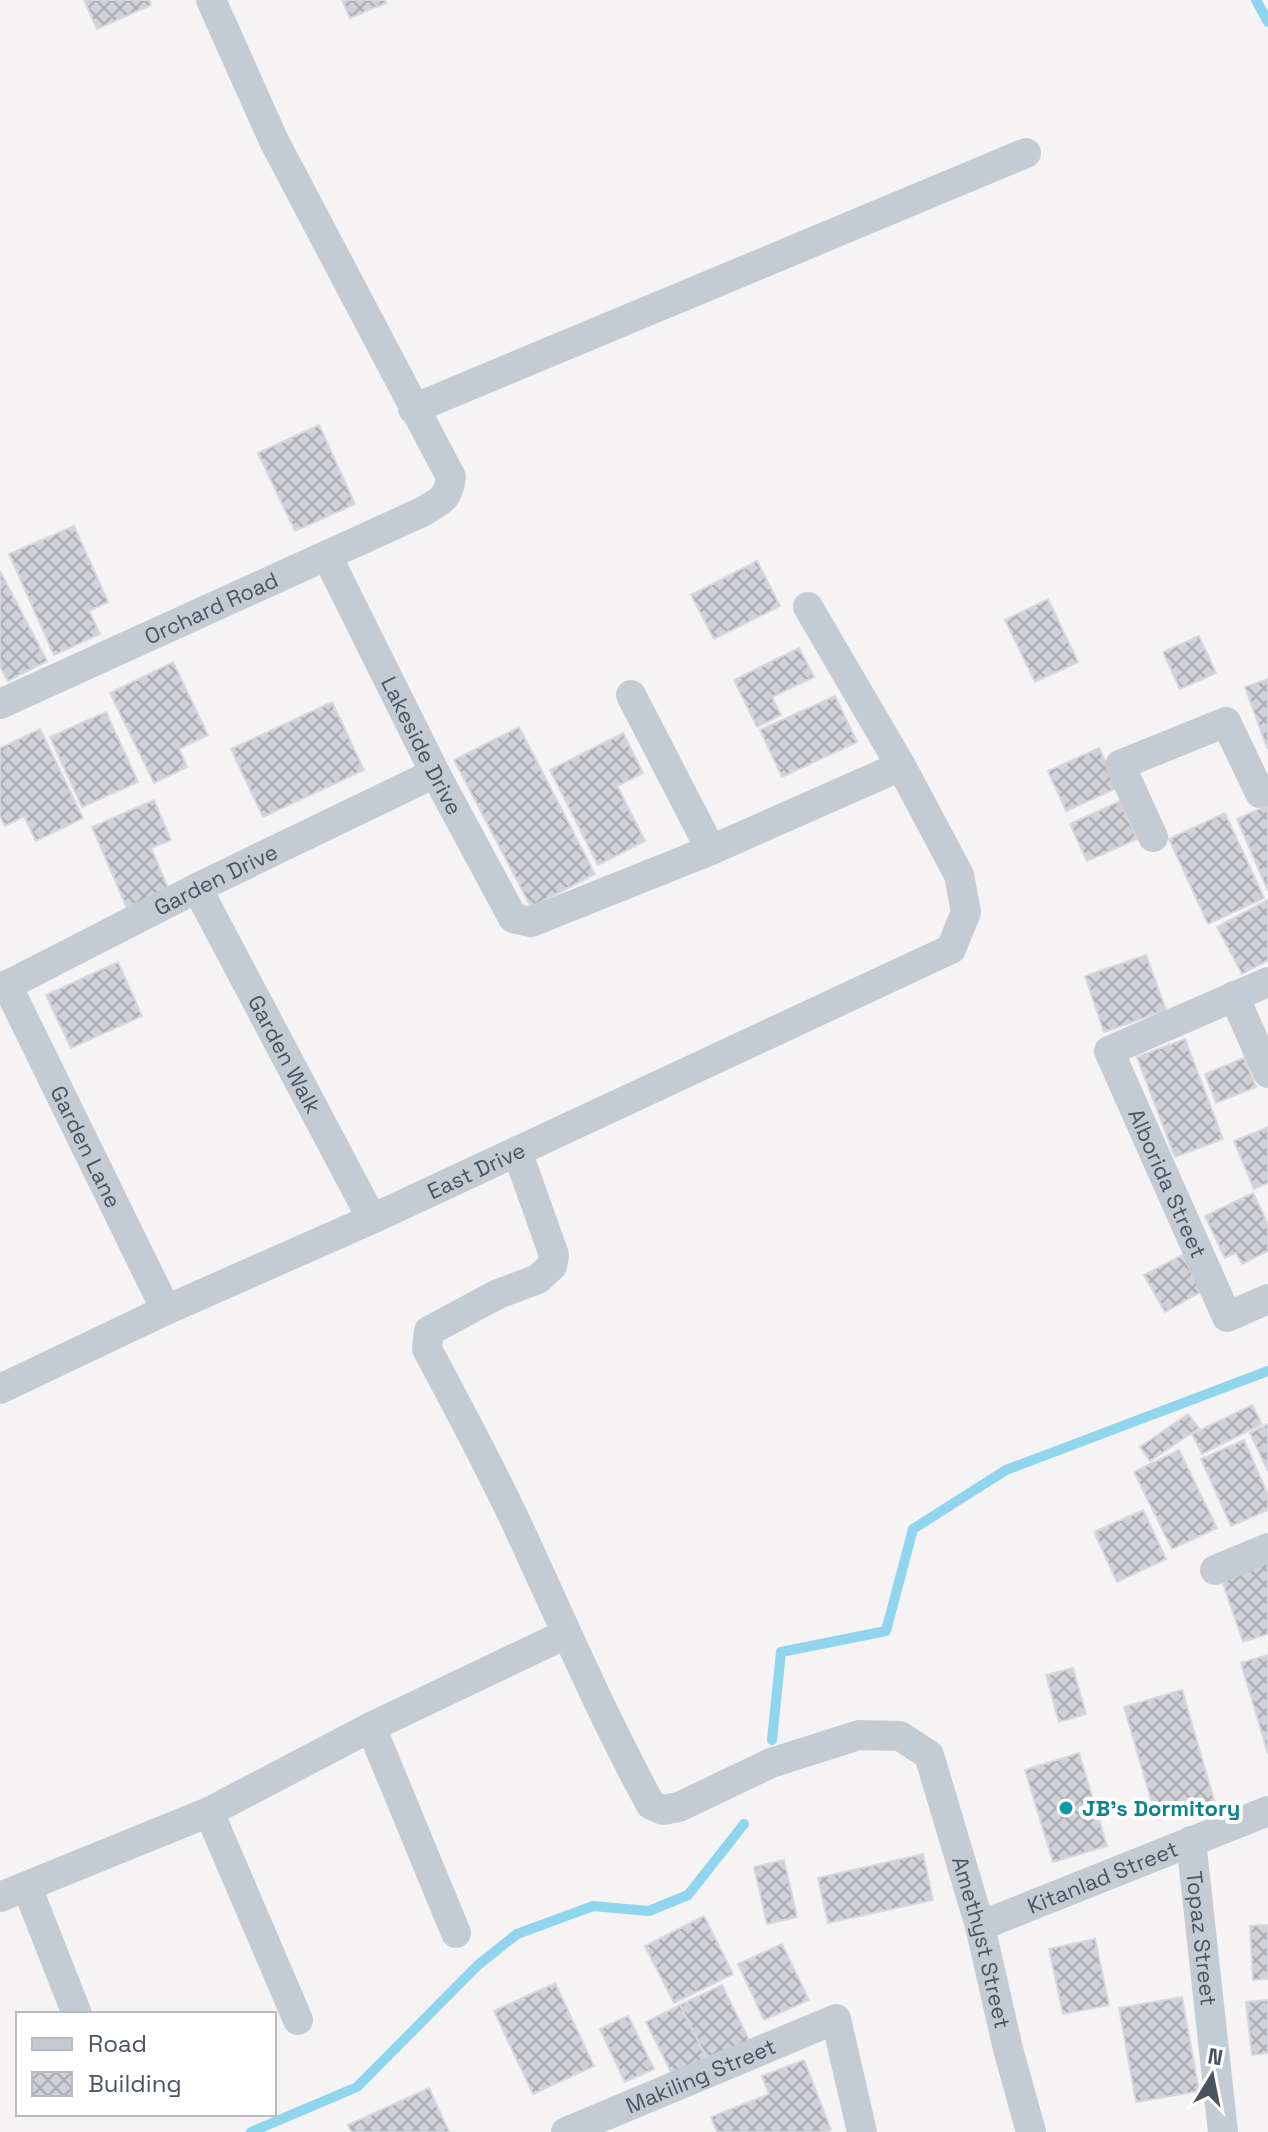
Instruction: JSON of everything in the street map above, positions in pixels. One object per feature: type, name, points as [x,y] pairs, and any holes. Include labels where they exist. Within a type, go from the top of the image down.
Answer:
[{"type":"street","name":"Orchard Road","points":[[0,704],[422,512],[446,497],[451,477],[274,141],[211,0]]},
{"type":"street","points":[[413,409],[1026,153]]},
{"type":"street","name":"Lakeside Drive","points":[[327,556],[435,773],[513,918],[531,922],[711,850]]},
{"type":"street","points":[[631,695],[711,850],[901,766],[808,607]]},
{"type":"street","points":[[1153,837],[1120,765],[1226,722],[1260,793],[1268,790]]},
{"type":"street","name":"East Drive","points":[[0,1389],[951,949],[966,912],[959,875],[901,766]]},
{"type":"street","name":"Garden Drive","points":[[4,987],[197,888],[435,773]]},
{"type":"street","name":"Garden Walk","points":[[197,888],[372,1219]]},
{"type":"street","points":[[1268,982],[1234,996],[1268,1073]]},
{"type":"street","name":"Garden Lane","points":[[4,987],[166,1310]]},
{"type":"street","name":"Alborida Street","points":[[1234,996],[1109,1051],[1227,1317],[1268,1299]]},
{"type":"street","points":[[76,2012],[14,1892],[209,1812],[371,1727],[566,1634],[513,1517],[427,1349],[429,1331],[498,1294],[538,1279],[552,1266],[554,1255],[517,1151]]},
{"type":"street","points":[[1215,1570],[1268,1548]]},
{"type":"street","name":"Amethyst Street","points":[[566,1634],[644,1793],[651,1805],[663,1810],[679,1807],[771,1763],[859,1735],[900,1736],[929,1755],[980,1926],[1031,2132]]},
{"type":"street","points":[[371,1727],[456,1933]]},
{"type":"street","name":"Kitanlad Street","points":[[980,1926],[1268,1811]]},
{"type":"street","points":[[209,1812],[298,2020]]},
{"type":"street","name":"Topaz Street","points":[[1191,1841],[1223,2132]]},
{"type":"street","name":"Makiling Street","points":[[566,2132],[836,2019],[862,2132]]},
{"type":"building","points":[[84,0],[149,0],[151,5],[97,29]]},
{"type":"building","points":[[342,0],[385,0],[386,3],[350,18]]},
{"type":"building","points":[[319,425],[355,504],[295,531],[258,453]]},
{"type":"building","points":[[74,526],[108,602],[89,611],[100,634],[54,655],[9,554]]},
{"type":"building","points":[[757,561],[780,606],[714,639],[691,595]]},
{"type":"building","points":[[0,571],[47,661],[8,681],[0,667]]},
{"type":"building","points":[[1048,599],[1078,662],[1035,682],[1005,620]]},
{"type":"building","points":[[1199,636],[1216,673],[1180,689],[1163,652]]},
{"type":"building","points":[[799,648],[814,677],[772,697],[781,715],[757,727],[734,680]]},
{"type":"building","points":[[173,662],[208,735],[179,749],[187,767],[154,783],[110,693]]},
{"type":"building","points":[[1268,679],[1268,748],[1267,748],[1245,687]]},
{"type":"building","points":[[835,696],[857,742],[782,777],[760,730]]},
{"type":"building","points":[[332,702],[364,770],[263,817],[231,749]]},
{"type":"building","points":[[106,712],[138,782],[82,807],[50,737]]},
{"type":"building","points":[[519,727],[595,874],[531,907],[454,760]]},
{"type":"building","points":[[40,729],[83,818],[36,841],[24,816],[5,826],[0,816],[0,748]]},
{"type":"building","points":[[623,733],[643,773],[617,786],[645,841],[598,865],[550,770]]},
{"type":"building","points":[[1099,748],[1117,788],[1066,811],[1048,771]]},
{"type":"building","points":[[154,800],[171,840],[151,848],[171,895],[129,913],[92,827]]},
{"type":"building","points":[[1120,801],[1137,839],[1087,861],[1070,824]]},
{"type":"building","points":[[1268,805],[1268,891],[1237,819]]},
{"type":"building","points":[[1225,813],[1264,898],[1208,924],[1169,839]]},
{"type":"building","points":[[1268,900],[1268,960],[1242,974],[1217,927]]},
{"type":"building","points":[[1146,955],[1166,1010],[1104,1032],[1085,976]]},
{"type":"building","points":[[118,962],[142,1016],[71,1048],[46,995]]},
{"type":"building","points":[[1185,1039],[1223,1139],[1175,1157],[1137,1057]]},
{"type":"building","points":[[1244,1058],[1256,1087],[1216,1103],[1205,1074]]},
{"type":"building","points":[[1268,1127],[1268,1183],[1254,1189],[1234,1141]]},
{"type":"building","points":[[1253,1193],[1268,1224],[1268,1251],[1242,1264],[1236,1253],[1225,1258],[1205,1216]]},
{"type":"building","points":[[1182,1255],[1202,1291],[1165,1312],[1144,1275]]},
{"type":"building","points":[[1252,1405],[1262,1424],[1202,1454],[1192,1434]]},
{"type":"building","points":[[1188,1414],[1199,1428],[1150,1461],[1140,1447]]},
{"type":"building","points":[[1268,1424],[1268,1471],[1250,1433]]},
{"type":"building","points":[[1244,1440],[1268,1495],[1268,1510],[1231,1526],[1201,1459]]},
{"type":"building","points":[[1179,1450],[1217,1528],[1172,1549],[1134,1472]]},
{"type":"building","points":[[1143,1510],[1166,1559],[1117,1582],[1094,1532]]},
{"type":"building","points":[[1268,1563],[1268,1634],[1243,1642],[1220,1575]]},
{"type":"building","points":[[1268,1655],[1268,1754],[1241,1663]]},
{"type":"building","points":[[1073,1668],[1086,1714],[1059,1722],[1046,1675]]},
{"type":"building","points":[[1182,1690],[1215,1803],[1157,1820],[1124,1707]]},
{"type":"building","name":"JB's Dormitory","points":[[1079,1753],[1107,1846],[1053,1862],[1025,1770]]},
{"type":"building","points":[[923,1854],[933,1900],[828,1923],[818,1878]]},
{"type":"building","points":[[784,1860],[797,1917],[767,1924],[754,1867]]},
{"type":"building","points":[[704,1916],[733,1974],[674,2003],[645,1946]]},
{"type":"building","points":[[1268,1925],[1268,1979],[1253,1980],[1250,1926]]},
{"type":"building","points":[[1095,1939],[1109,2005],[1063,2014],[1049,1949]]},
{"type":"building","points":[[782,1944],[809,2000],[764,2020],[738,1964]]},
{"type":"building","points":[[555,1983],[594,2066],[533,2094],[494,2011]]},
{"type":"building","points":[[722,1985],[751,2044],[710,2065],[680,2005]]},
{"type":"building","points":[[1182,1997],[1199,2091],[1136,2102],[1119,2008]]},
{"type":"building","points":[[1268,2000],[1268,2053],[1252,2055],[1246,2002]]},
{"type":"building","points":[[680,2005],[710,2065],[676,2082],[646,2022]]},
{"type":"building","points":[[628,2016],[654,2069],[625,2082],[600,2029]]},
{"type":"building","points":[[804,2060],[831,2130],[717,2132],[711,2117],[769,2094],[762,2076]]},
{"type":"building","points":[[429,2088],[449,2132],[351,2132],[348,2125]]},
{"type":"waterway","points":[[1256,0],[1268,22]]},
{"type":"waterway","points":[[772,1740],[781,1652],[886,1631],[913,1529],[1006,1470],[1268,1371]]},
{"type":"waterway","points":[[251,2132],[357,2087],[478,1965],[517,1934],[593,1906],[649,1911],[688,1895],[744,1824]]},
{"type":"place","name":"JB's Dormitory","points":[[1066,1808]]}]
